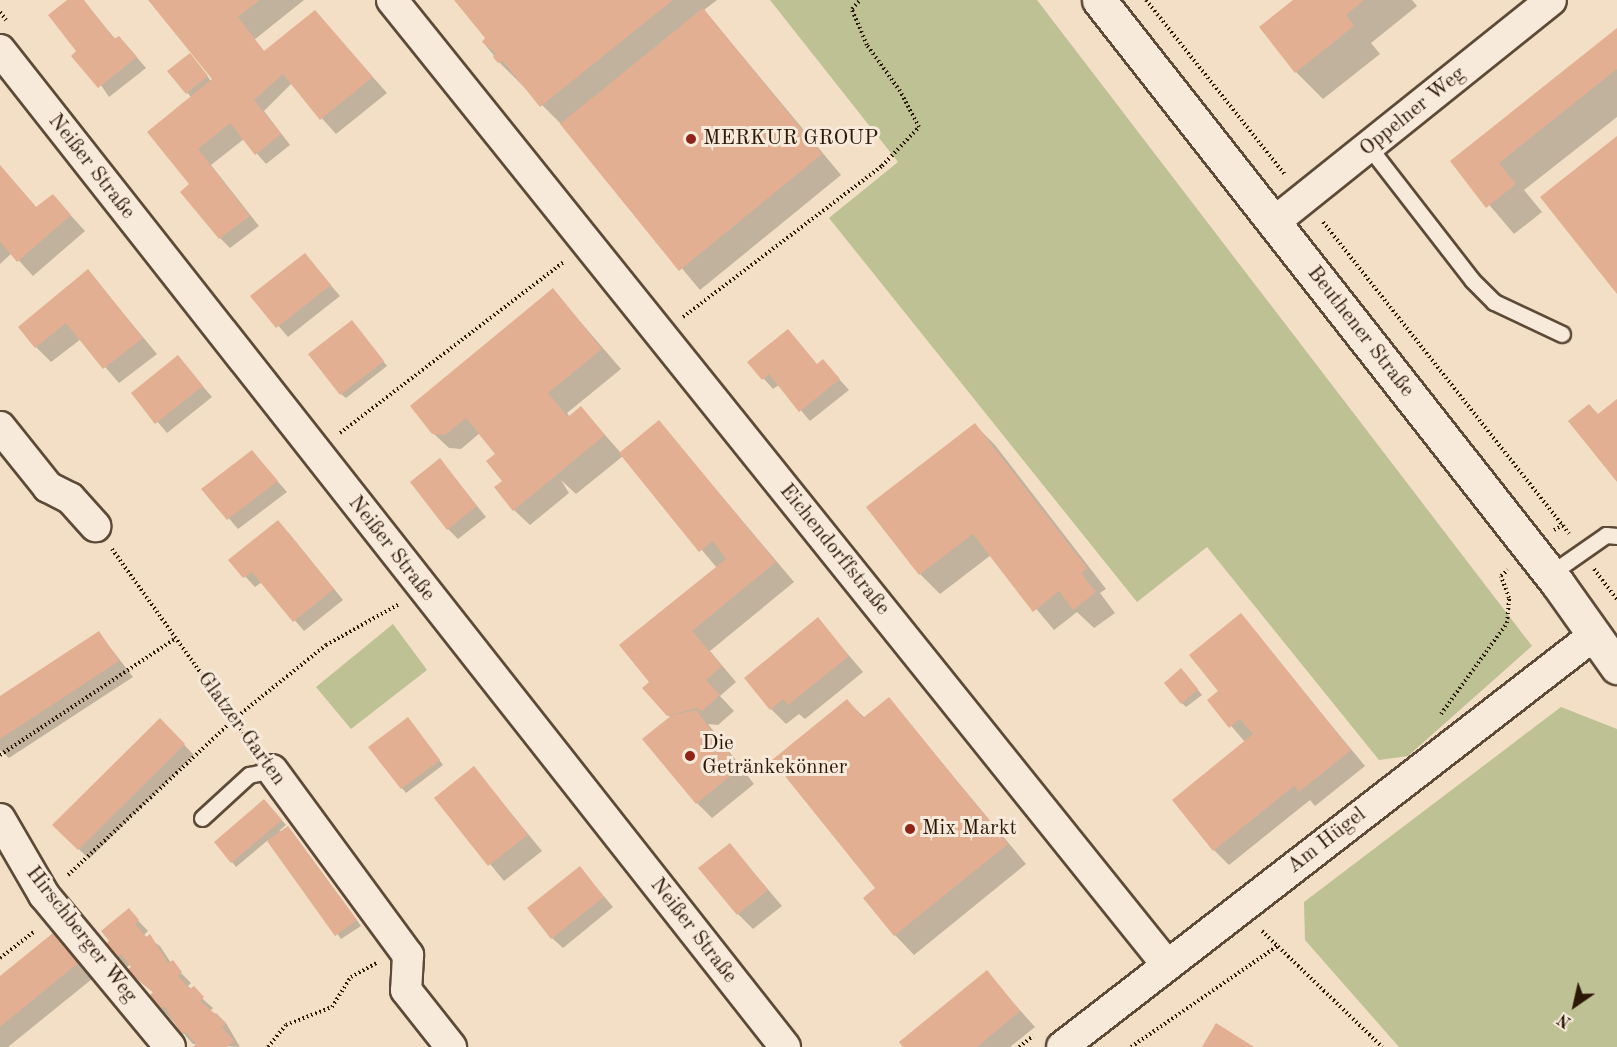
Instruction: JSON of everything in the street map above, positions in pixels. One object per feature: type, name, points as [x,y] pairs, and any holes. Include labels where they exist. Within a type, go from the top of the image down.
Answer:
[{"type":"main road","name":"Beuthener Straße","points":[[1099,0],[1550,574],[1617,667]]},
{"type":"street","name":"Eichendorffstraße","points":[[392,0],[1167,965]]},
{"type":"street","name":"Oppelner Weg","points":[[1273,223],[1551,0]]},
{"type":"street","name":"Neißer Straße","points":[[0,50],[785,1047]]},
{"type":"street","points":[[0,427],[48,487],[70,498],[95,526]]},
{"type":"street","name":"Am Hügel","points":[[1050,1040],[1167,965],[1593,636]]},
{"type":"street","name":"Glatzer Garten","points":[[272,770],[408,955]]},
{"type":"street","name":"Hirschberger Weg","points":[[0,819],[51,903],[170,1047]]},
{"type":"street","points":[[408,955],[406,990],[451,1047]]},
{"type":"lane","points":[[1370,147],[1487,295],[1562,334]]},
{"type":"lane","points":[[1550,574],[1606,535],[1617,536]]},
{"type":"lane","points":[[201,818],[249,775],[272,770]]},
{"type":"path","points":[[661,334],[882,166],[919,127],[900,91],[867,45],[852,9],[860,0]]},
{"type":"path","points":[[1146,0],[1563,525],[1617,600]]},
{"type":"path","points":[[335,438],[588,243]]},
{"type":"path","points":[[1437,718],[1508,623],[1509,598],[1501,576],[1529,549],[1563,525]]},
{"type":"path","name":"Glatzer Garten","points":[[95,526],[272,770]]},
{"type":"path","points":[[0,958],[51,903],[84,862],[234,719],[326,645],[403,601]]},
{"type":"path","points":[[0,755],[176,638]]},
{"type":"path","points":[[1238,910],[1279,945],[1382,1047]]},
{"type":"path","points":[[1131,1047],[1279,945]]},
{"type":"path","points":[[268,1047],[286,1025],[332,1007],[351,977],[368,965],[408,955]]},
{"type":"path","points":[[1019,1047],[1050,1040]]},
{"type":"green space","points":[[770,0],[1037,0],[1532,646],[1408,756],[1379,760],[1207,547],[1137,602],[829,218],[898,162]]},
{"type":"green space","points":[[393,624],[427,670],[351,729],[316,687]]},
{"type":"green space","points":[[1561,707],[1617,729],[1617,1047],[1399,1047],[1305,940],[1304,902]]},
{"type":"building","points":[[67,0],[84,0],[114,39],[119,36],[137,57],[98,88],[71,56],[76,51],[48,15]]},
{"type":"building","points":[[148,0],[260,0],[238,17],[264,51],[315,10],[373,77],[320,120],[283,74],[254,100],[281,134],[255,155],[230,123],[198,149],[250,216],[219,239],[180,192],[189,184],[147,132],[212,79]]},
{"type":"building","points":[[454,0],[673,0],[540,107],[503,61],[498,63],[493,57],[496,53],[482,42],[485,38]]},
{"type":"building","points":[[1293,0],[1364,0],[1346,15],[1354,26],[1295,73],[1259,27]]},
{"type":"building","name":"MERKUR GROUP","points":[[703,8],[822,154],[679,271],[560,124]]},
{"type":"building","points":[[1617,28],[1617,69],[1499,163],[1516,184],[1486,208],[1450,161]]},
{"type":"building","points":[[190,53],[208,76],[186,94],[167,71]]},
{"type":"building","points":[[1617,136],[1617,294],[1540,197]]},
{"type":"building","points":[[0,165],[36,207],[53,194],[71,215],[17,262],[0,241]]},
{"type":"building","points":[[305,253],[331,285],[276,328],[250,296]]},
{"type":"building","points":[[88,269],[143,338],[103,369],[66,323],[35,348],[18,327]]},
{"type":"building","points":[[553,288],[602,349],[548,393],[568,417],[581,406],[605,435],[513,511],[494,487],[502,481],[486,461],[495,454],[466,418],[445,435],[432,434],[410,406]]},
{"type":"building","points":[[352,320],[384,361],[340,395],[308,354]]},
{"type":"building","points":[[788,329],[817,364],[823,359],[840,379],[799,412],[769,374],[762,380],[747,362]]},
{"type":"building","points":[[178,355],[203,386],[155,424],[131,393]]},
{"type":"building","points":[[1617,399],[1617,482],[1568,421],[1589,404],[1598,414]]},
{"type":"building","points":[[659,420],[776,562],[692,631],[722,666],[706,680],[720,695],[702,711],[696,708],[667,716],[642,688],[649,682],[619,645],[726,559],[713,541],[699,552],[619,453]]},
{"type":"building","points":[[975,423],[1087,568],[1081,573],[1096,592],[1073,610],[1059,591],[1033,612],[973,534],[919,575],[866,507]]},
{"type":"building","points":[[252,450],[278,481],[227,520],[201,489]]},
{"type":"building","points":[[440,458],[477,506],[447,530],[410,482]]},
{"type":"building","points":[[278,520],[334,589],[293,622],[252,572],[243,578],[228,560]]},
{"type":"building","points":[[1241,613],[1351,750],[1299,792],[1294,786],[1213,851],[1172,800],[1253,734],[1240,719],[1229,728],[1207,700],[1218,691],[1189,655]]},
{"type":"building","points":[[818,617],[849,656],[788,705],[783,699],[770,710],[744,678]]},
{"type":"building","points":[[99,631],[119,661],[0,739],[0,696]]},
{"type":"building","points":[[1181,668],[1198,689],[1181,704],[1164,683]]},
{"type":"building","points":[[889,697],[1008,844],[894,936],[863,898],[875,888],[772,760],[847,699],[863,718]]},
{"type":"building","points":[[696,710],[740,768],[696,804],[642,739],[672,715]]},
{"type":"building","points":[[408,717],[440,760],[401,789],[368,747]]},
{"type":"building","points":[[160,718],[185,744],[78,850],[52,825]]},
{"type":"building","points":[[474,766],[528,835],[488,866],[434,798]]},
{"type":"building","points":[[264,799],[282,820],[231,863],[214,842]]},
{"type":"building","points":[[288,826],[357,920],[335,936],[267,841]]},
{"type":"building","points":[[730,843],[768,890],[737,915],[698,868]]},
{"type":"building","points":[[580,866],[604,897],[551,939],[527,908]]},
{"type":"building","points":[[129,908],[139,920],[135,924],[146,937],[150,934],[168,963],[173,960],[182,972],[178,976],[190,989],[194,986],[204,997],[200,1001],[226,1023],[222,1027],[234,1041],[227,1047],[193,1047],[196,1044],[186,1032],[182,1035],[164,1006],[160,1009],[149,996],[153,992],[126,970],[131,967],[121,954],[116,958],[105,945],[109,941],[101,931]]},
{"type":"building","points":[[53,933],[78,963],[0,1027],[0,976]]},
{"type":"building","points":[[987,970],[1020,1011],[977,1047],[903,1047],[899,1042]]},
{"type":"building","points":[[1216,1023],[1254,1047],[1202,1047]]},
{"type":"place","name":"MERKUR GROUP","points":[[691,139]]},
{"type":"place","name":"Die Getränkekönner","points":[[690,756]]},
{"type":"place","name":"Mix Markt","points":[[910,829]]}]
